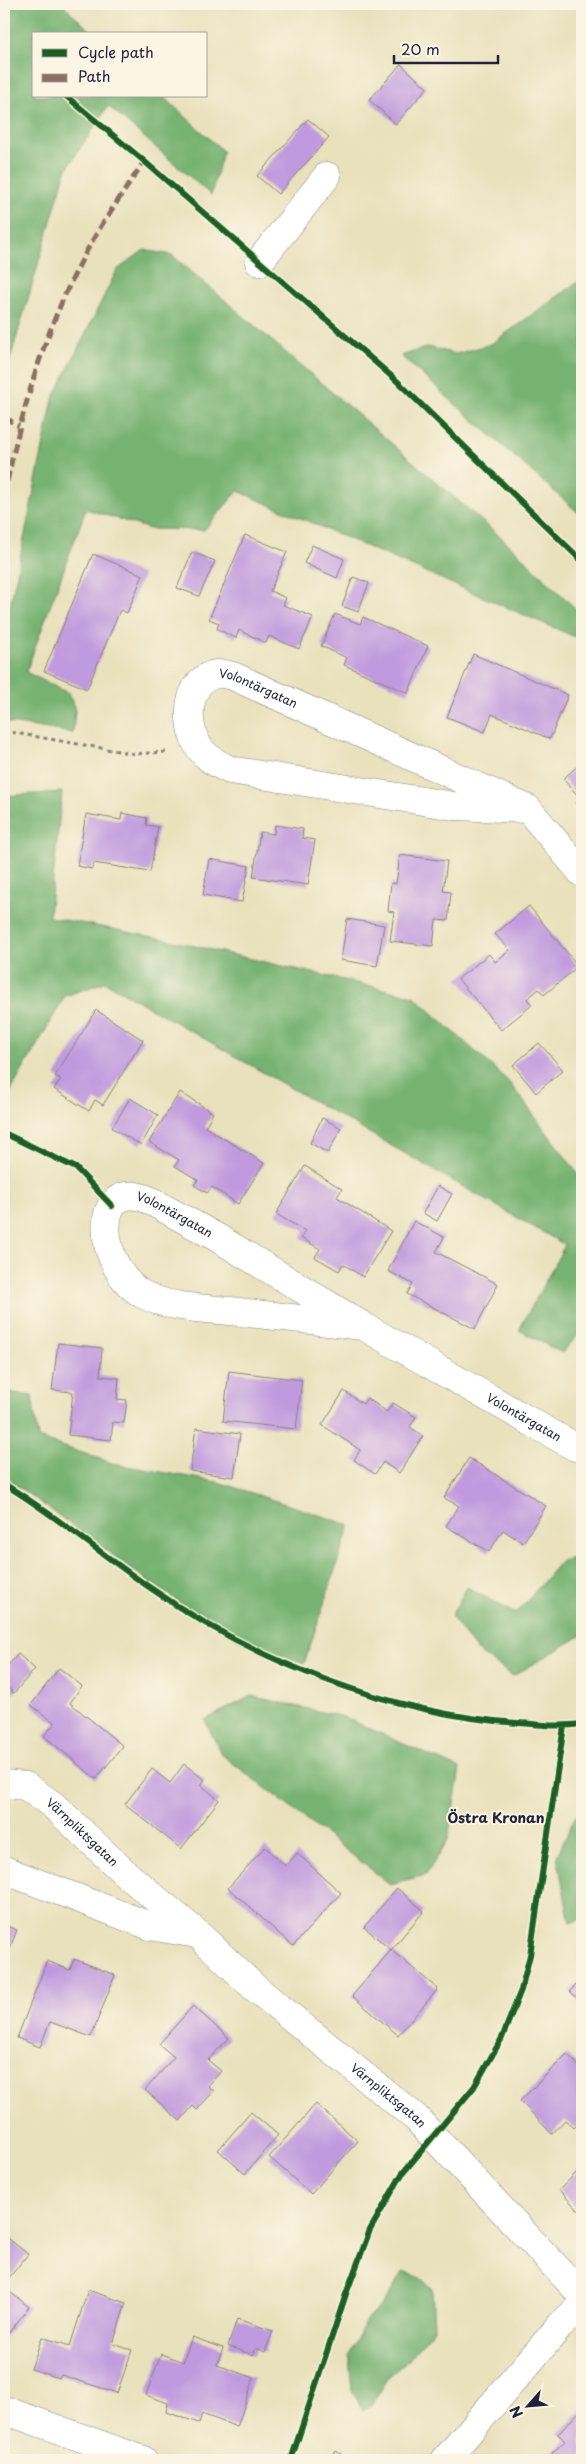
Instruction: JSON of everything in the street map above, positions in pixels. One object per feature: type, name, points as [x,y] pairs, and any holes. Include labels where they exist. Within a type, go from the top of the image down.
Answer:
[{"type":"street","points":[[259,262],[327,176]]},
{"type":"street","name":"Volontärgatan","points":[[528,809],[454,806],[230,770],[214,763],[202,750],[190,727],[190,701],[198,683],[203,678],[216,673],[223,673],[528,809],[582,873]]},
{"type":"street","name":"Volontärgatan","points":[[362,1326],[191,1307],[161,1301],[143,1294],[128,1283],[116,1268],[108,1250],[106,1218],[118,1200],[124,1197],[140,1196],[216,1237],[362,1326],[575,1447],[582,1448]]},
{"type":"street","name":"Värnpliktsgatan","points":[[4,1784],[26,1786],[54,1806],[125,1872],[199,1934],[254,1987],[416,2118],[582,2295]]},
{"type":"street","points":[[4,1870],[150,1926],[199,1934]]},
{"type":"street","points":[[445,2460],[560,2326],[582,2305]]},
{"type":"street","points":[[4,2410],[143,2460]]},
{"type":"path","points":[[4,731],[135,754],[202,750]]},
{"type":"green space","points":[[4,4],[66,4],[65,7],[92,32],[32,32],[32,98],[165,98],[223,151],[211,195],[108,106],[66,170],[4,380]]},
{"type":"green space","points":[[144,250],[172,255],[511,546],[582,615],[582,640],[238,491],[204,530],[150,529],[86,509],[26,672],[70,694],[75,710],[73,733],[4,722],[4,635],[53,399],[117,270]]},
{"type":"green space","points":[[582,279],[582,516],[401,356],[428,347],[456,354],[491,344]]},
{"type":"green space","points":[[62,792],[49,917],[164,939],[414,996],[508,1081],[582,1179],[582,1331],[562,1353],[519,1330],[565,1245],[105,982],[65,996],[4,1103],[4,796]]},
{"type":"green space","points":[[4,1391],[32,1396],[38,1438],[115,1464],[218,1482],[350,1525],[304,1664],[241,1640],[203,1618],[145,1579],[4,1477]]},
{"type":"green space","points":[[582,1556],[582,1635],[513,1676],[477,1651],[451,1616],[467,1587],[516,1614],[561,1561]]},
{"type":"green space","points":[[251,1696],[344,1717],[460,1769],[448,1840],[426,1875],[390,1884],[221,1754],[205,1720]]},
{"type":"green space","points":[[582,1812],[582,1919],[570,1923],[557,1856],[575,1817]]},
{"type":"green space","points":[[402,2272],[419,2277],[432,2288],[434,2329],[410,2358],[387,2378],[373,2404],[363,2410],[352,2391],[349,2356],[366,2320],[385,2302]]},
{"type":"building","points":[[401,64],[427,88],[396,124],[369,100]]},
{"type":"building","points":[[308,119],[329,137],[278,194],[257,176]]},
{"type":"building","points":[[245,535],[287,552],[270,591],[286,598],[283,605],[313,617],[299,649],[269,636],[266,643],[239,630],[236,638],[217,629],[219,623],[209,619]]},
{"type":"building","points":[[312,545],[344,559],[337,578],[304,563]]},
{"type":"building","points":[[192,552],[215,561],[199,596],[177,588]]},
{"type":"building","points":[[93,554],[143,575],[127,613],[120,610],[87,689],[44,671]]},
{"type":"building","points":[[353,577],[369,583],[358,612],[342,606]]},
{"type":"building","points":[[335,614],[360,624],[363,617],[428,646],[408,693],[344,665],[347,658],[321,646]]},
{"type":"building","points":[[473,654],[568,695],[550,739],[492,714],[485,732],[447,717]]},
{"type":"building","points":[[582,762],[582,810],[576,803],[581,799],[563,779]]},
{"type":"building","points":[[122,813],[147,818],[146,825],[158,827],[150,872],[94,863],[92,869],[77,866],[86,814],[121,820]]},
{"type":"building","points":[[275,825],[303,829],[302,838],[315,840],[308,885],[253,877],[260,832],[274,834]]},
{"type":"building","points":[[400,855],[447,861],[443,891],[451,892],[448,921],[436,920],[433,946],[390,941],[394,912],[388,911],[391,883],[396,884]]},
{"type":"building","points":[[209,859],[249,866],[242,902],[203,895]]},
{"type":"building","points":[[529,906],[578,966],[544,995],[539,989],[527,999],[532,1005],[501,1030],[458,979],[489,954],[495,962],[510,950],[495,934]]},
{"type":"building","points":[[347,919],[384,925],[377,966],[341,960]]},
{"type":"building","points":[[96,1010],[143,1040],[103,1105],[95,1100],[89,1111],[54,1089],[61,1079],[55,1076]]},
{"type":"building","points":[[539,1043],[563,1070],[536,1093],[513,1065]]},
{"type":"building","points":[[180,1092],[213,1113],[205,1127],[264,1163],[238,1204],[212,1187],[207,1193],[194,1185],[198,1180],[175,1166],[179,1160],[149,1142]]},
{"type":"building","points":[[130,1098],[158,1115],[141,1145],[112,1128]]},
{"type":"building","points":[[322,1118],[341,1128],[328,1153],[310,1143]]},
{"type":"building","points":[[305,1166],[342,1189],[337,1197],[391,1231],[363,1277],[343,1264],[339,1271],[315,1257],[320,1249],[301,1238],[305,1231],[276,1214]]},
{"type":"building","points":[[438,1186],[452,1194],[437,1221],[423,1213]]},
{"type":"building","points":[[414,1221],[444,1237],[436,1252],[498,1284],[475,1329],[407,1294],[413,1284],[388,1271]]},
{"type":"building","points":[[58,1343],[102,1348],[100,1376],[119,1378],[117,1399],[127,1400],[124,1423],[113,1422],[111,1440],[68,1435],[73,1392],[52,1390]]},
{"type":"building","points":[[229,1371],[302,1380],[296,1429],[223,1421]]},
{"type":"building","points":[[344,1391],[363,1404],[367,1398],[387,1412],[393,1403],[416,1417],[410,1427],[423,1436],[399,1473],[383,1462],[375,1474],[354,1460],[360,1450],[322,1425]]},
{"type":"building","points":[[196,1428],[240,1434],[234,1477],[190,1471]]},
{"type":"building","points":[[469,1458],[546,1506],[523,1543],[503,1530],[489,1552],[446,1526],[459,1506],[444,1498]]},
{"type":"building","points":[[18,1654],[35,1669],[14,1693],[4,1684],[4,1670]]},
{"type":"building","points":[[59,1668],[82,1686],[70,1703],[123,1746],[96,1779],[44,1736],[55,1723],[31,1705]]},
{"type":"building","points":[[184,1764],[205,1780],[201,1785],[219,1800],[181,1849],[125,1804],[152,1769],[170,1783]]},
{"type":"building","points":[[265,1847],[286,1866],[297,1853],[341,1893],[293,1946],[228,1888]]},
{"type":"building","points":[[397,1888],[424,1911],[391,1950],[364,1927]]},
{"type":"building","points":[[4,1925],[17,1930],[4,1963]]},
{"type":"building","points":[[391,1950],[438,1989],[398,2035],[352,1996]]},
{"type":"building","points":[[74,1959],[115,1975],[91,2037],[50,2022],[40,2047],[17,2038],[47,1961],[70,1970]]},
{"type":"building","points":[[582,1979],[582,2004],[570,1991]]},
{"type":"building","points":[[193,2006],[229,2038],[208,2060],[221,2071],[208,2086],[214,2091],[197,2110],[193,2106],[180,2121],[145,2090],[174,2057],[159,2044]]},
{"type":"building","points":[[567,2054],[582,2069],[582,2120],[574,2128],[565,2120],[552,2134],[520,2101]]},
{"type":"building","points":[[316,2104],[358,2141],[311,2194],[269,2157]]},
{"type":"building","points":[[251,2112],[278,2135],[245,2174],[218,2150]]},
{"type":"building","points":[[582,2167],[582,2214],[559,2190]]},
{"type":"building","points":[[4,2235],[28,2254],[4,2284]]},
{"type":"building","points":[[4,2287],[29,2307],[4,2339]]},
{"type":"building","points":[[88,2290],[126,2303],[113,2344],[132,2350],[117,2393],[61,2375],[59,2378],[31,2369],[42,2337],[70,2346]]},
{"type":"building","points":[[237,2319],[273,2331],[265,2352],[256,2348],[253,2355],[228,2346]]},
{"type":"building","points":[[192,2337],[223,2348],[217,2365],[254,2378],[237,2427],[202,2414],[199,2423],[166,2412],[168,2403],[146,2395],[161,2354],[183,2362]]},
{"type":"building","points":[[582,2409],[582,2460],[559,2460],[552,2453],[565,2441],[558,2434]]},
{"type":"building","points":[[336,2451],[350,2460],[334,2460],[331,2458]]},
{"type":"marked path","points":[[4,496],[26,404],[56,315],[90,245],[144,161]]},
{"type":"marked path","points":[[4,417],[19,426]]},
{"type":"cycle path","points":[[68,98],[144,161],[397,381],[582,561]]},
{"type":"cycle path","points":[[4,1133],[76,1168],[112,1206]]},
{"type":"cycle path","points":[[4,1484],[42,1509],[133,1576],[192,1615],[280,1661],[326,1680],[422,1709],[470,1718],[518,1723],[558,1726],[582,1724]]},
{"type":"cycle path","points":[[291,2460],[346,2294],[370,2230],[402,2174],[474,2087],[502,2038],[521,1990],[530,1955],[564,1726]]},
{"type":"district","name":"Östra Kronan","points":[[496,1818]]}]
